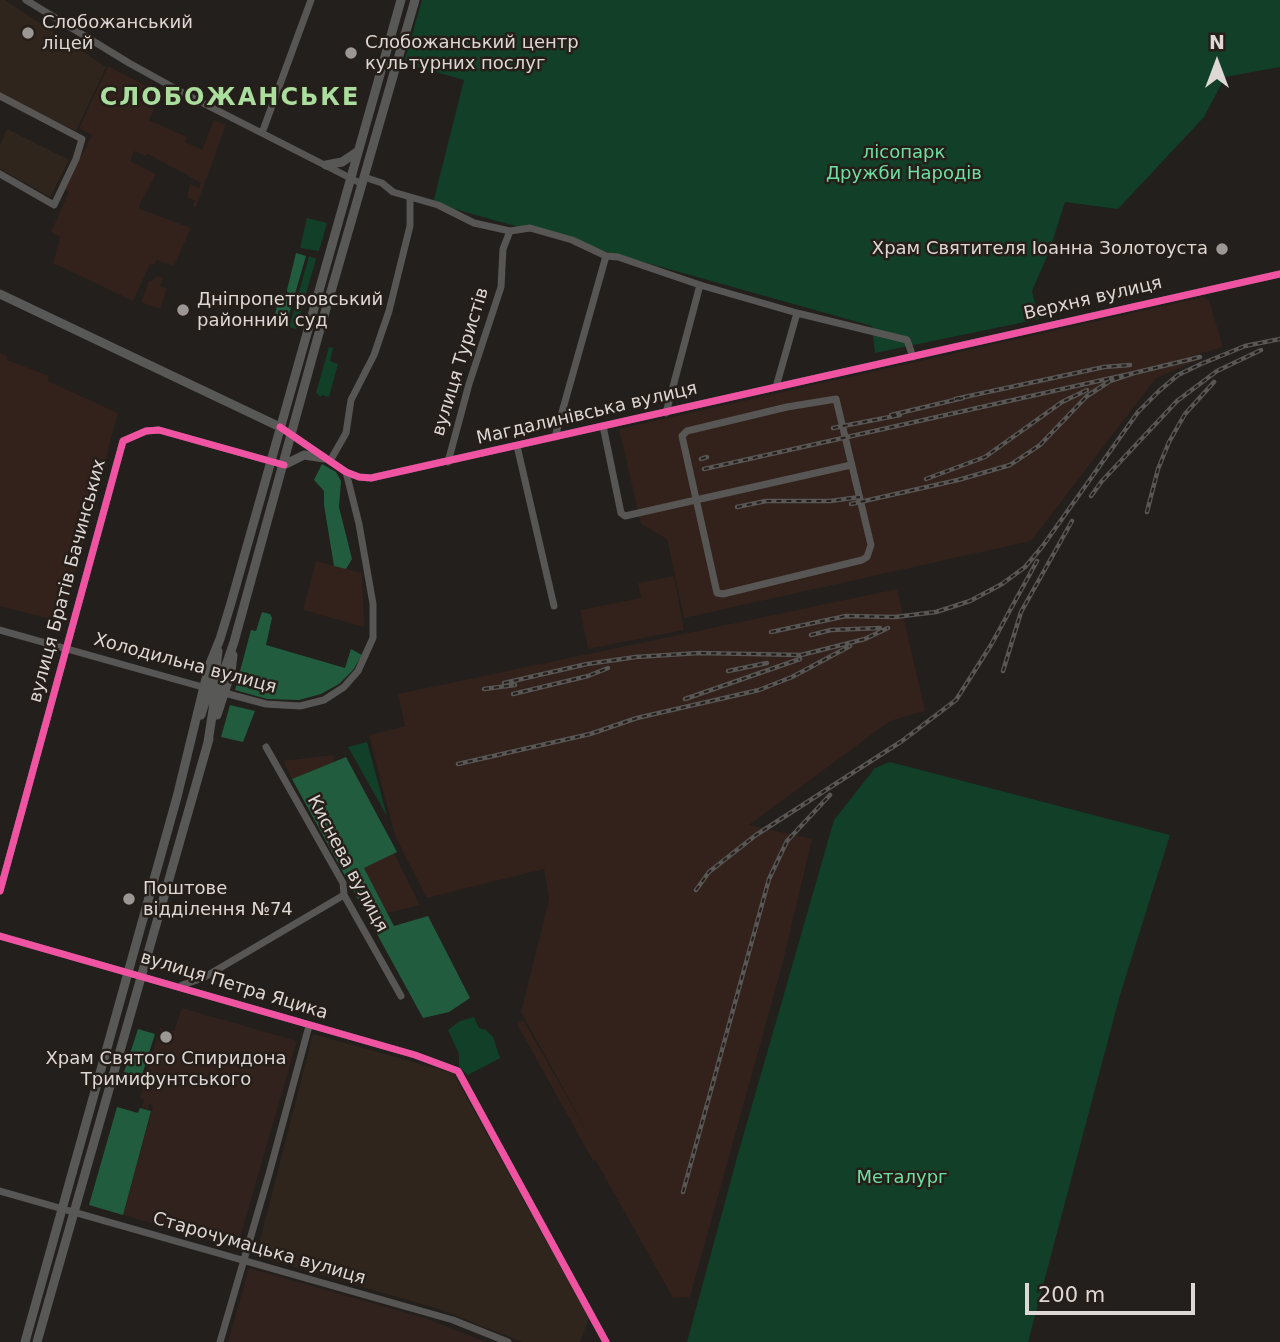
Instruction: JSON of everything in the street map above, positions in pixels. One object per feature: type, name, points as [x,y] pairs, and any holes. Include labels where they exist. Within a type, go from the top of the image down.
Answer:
[{"type":"main road","points":[[25,1342],[401,0]]},
{"type":"main road","points":[[37,1342],[208,742],[215,697],[234,642],[415,0]]},
{"type":"main road","points":[[326,166],[342,162],[358,150]]},
{"type":"main road","points":[[0,293],[280,427]]},
{"type":"main road","points":[[284,465],[304,455],[327,459]]},
{"type":"street","points":[[26,0],[129,63],[351,178],[382,183],[393,192],[438,205],[474,223],[510,231],[530,228],[699,285],[906,340],[913,357]]},
{"type":"street","points":[[262,133],[311,0]]},
{"type":"street","points":[[0,96],[82,139],[76,159],[54,205],[0,174]]},
{"type":"street","points":[[327,459],[346,433],[351,400],[374,355],[389,311],[410,226],[410,197]]},
{"type":"street","name":"вулиця Туристів","points":[[448,461],[473,371],[501,287],[503,249],[510,231]]},
{"type":"street","points":[[555,437],[607,256]]},
{"type":"street","name":"Верхня вулиця","points":[[913,357],[1280,274]]},
{"type":"street","points":[[666,413],[699,285]]},
{"type":"street","points":[[776,387],[797,313]]},
{"type":"street","name":"Магдалинівська вулиця","points":[[280,427],[346,472],[371,478],[913,357]]},
{"type":"street","points":[[836,399],[871,545],[867,557],[862,561],[723,594],[717,593],[698,499],[682,436],[684,432],[787,407],[836,399]]},
{"type":"street","points":[[603,426],[623,515],[851,466]]},
{"type":"street","name":"вулиця Братів Бачинських","points":[[0,891],[123,441],[146,431],[159,430],[284,465]]},
{"type":"street","points":[[517,446],[554,606]]},
{"type":"street","name":"Холодильна вулиця","points":[[0,630],[265,704],[293,707],[324,699],[344,687],[357,672],[373,638],[373,604],[346,472]]},
{"type":"street","name":"Киснева вулиця","points":[[266,747],[343,883],[344,895],[401,996]]},
{"type":"street","points":[[178,986],[203,978],[344,895]]},
{"type":"street","name":"вулиця Петра Яцика","points":[[0,936],[415,1055],[458,1071],[606,1342]]},
{"type":"street","points":[[219,1342],[309,1026]]},
{"type":"street","name":"Старочумацька вулиця","points":[[0,1191],[453,1320],[508,1342]]},
{"type":"shaded area","name":"Слобожанський ліцей","points":[[0,0],[5,0],[106,67],[76,131],[0,94]]},
{"type":"shaded area","points":[[108,66],[161,93],[149,120],[187,137],[185,142],[202,150],[214,120],[226,125],[196,207],[193,206],[195,201],[187,197],[190,184],[199,188],[201,183],[148,154],[145,156],[134,151],[130,161],[156,174],[139,206],[140,209],[191,228],[174,266],[157,260],[154,265],[150,264],[133,301],[53,263],[60,237],[51,232],[69,192],[65,189],[92,135],[79,128]]},
{"type":"shaded area","points":[[7,129],[69,160],[50,197],[0,169],[0,145]]},
{"type":"shaded area","points":[[157,276],[163,278],[160,286],[167,289],[160,309],[141,302],[149,281]]},
{"type":"shaded area","points":[[1203,297],[1209,300],[1223,347],[1199,354],[1199,360],[1156,378],[1031,541],[684,618],[667,539],[641,524],[619,429]]},
{"type":"shaded area","points":[[0,353],[8,356],[7,360],[49,376],[48,381],[118,413],[62,622],[0,606]]},
{"type":"shaded area","points":[[316,561],[362,573],[364,627],[303,610]]},
{"type":"shaded area","points":[[674,576],[684,630],[588,649],[580,610],[641,598],[638,583]]},
{"type":"shaded area","points":[[897,589],[925,711],[890,721],[749,825],[812,839],[782,966],[690,1297],[673,1298],[597,1159],[593,1161],[517,1024],[523,1020],[594,1144],[521,1012],[549,899],[544,869],[427,898],[395,836],[369,735],[405,726],[398,694]]},
{"type":"shaded area","points":[[333,755],[334,762],[292,779],[283,761]]},
{"type":"shaded area","points":[[394,853],[420,905],[387,913],[364,868]]},
{"type":"shaded area","points":[[182,1008],[297,1041],[237,1248],[123,1215],[153,1106],[149,1104],[148,1109],[142,1107],[144,1100],[140,1098],[160,1028],[174,1031]]},
{"type":"shaded area","points":[[313,1034],[453,1073],[589,1318],[580,1342],[522,1342],[442,1310],[256,1256]]},
{"type":"shaded area","points":[[249,1268],[425,1318],[486,1342],[228,1342]]},
{"type":"green space","name":"лісопарк Дружби Народів","points":[[422,0],[1280,0],[1280,67],[1225,77],[1204,117],[1118,209],[1065,202],[1049,252],[1032,291],[1039,319],[875,353],[872,326],[433,203],[464,80],[404,63]]},
{"type":"green space","points":[[307,218],[327,223],[319,251],[300,248]]},
{"type":"green space","points":[[296,253],[306,256],[286,325],[273,321],[278,303],[289,299],[287,290]]},
{"type":"green space","points":[[309,256],[316,259],[296,329],[289,327]]},
{"type":"green space","points":[[329,347],[333,348],[330,361],[338,364],[329,397],[321,397],[316,393]]},
{"type":"green space","points":[[322,464],[336,472],[341,481],[339,507],[352,559],[346,569],[334,566],[324,491],[314,480]]},
{"type":"green space","points":[[262,612],[270,614],[272,618],[266,645],[345,668],[351,649],[362,655],[353,670],[339,684],[321,694],[299,700],[267,699],[235,690],[251,630],[256,631]]},
{"type":"green space","points":[[230,705],[255,711],[243,742],[221,737]]},
{"type":"green space","points":[[367,742],[387,816],[348,747]]},
{"type":"green space","points":[[346,757],[397,852],[364,868],[394,926],[428,916],[470,998],[449,1012],[423,1018],[292,779]]},
{"type":"green space","name":"Металург","points":[[890,762],[1170,835],[1120,995],[1028,1342],[687,1342],[834,820],[875,768]]},
{"type":"green space","points":[[474,1017],[479,1028],[486,1030],[493,1037],[500,1058],[468,1075],[459,1067],[459,1054],[448,1030],[460,1021]]},
{"type":"green space","points":[[138,1029],[155,1034],[141,1078],[124,1072]]},
{"type":"green space","points":[[117,1107],[138,1113],[140,1108],[151,1111],[123,1215],[89,1205]]},
{"type":"railway","points":[[771,632],[846,616],[895,617],[936,612],[970,601],[1002,584],[1025,567],[1042,547],[1138,412],[1159,391],[1178,375],[1201,364],[1245,346],[1280,339]]},
{"type":"railway","points":[[1091,496],[1177,401],[1217,371],[1261,350]]},
{"type":"railway","points":[[851,504],[958,480],[1010,465],[1040,445],[1087,396],[1110,381],[1200,357]]},
{"type":"railway","points":[[955,399],[1104,367],[1130,365]]},
{"type":"railway","points":[[704,469],[1134,373]]},
{"type":"railway","points":[[1147,512],[1158,469],[1169,442],[1185,414],[1214,382]]},
{"type":"railway","points":[[926,479],[985,457],[1062,402],[1087,390]]},
{"type":"railway","points":[[891,415],[963,398]]},
{"type":"railway","points":[[833,428],[900,415]]},
{"type":"railway","points":[[701,459],[707,457]]},
{"type":"railway","points":[[737,507],[766,501],[830,501],[860,497]]},
{"type":"railway","points":[[1003,671],[1021,612],[1072,521]]},
{"type":"railway","points":[[696,890],[709,872],[756,835],[902,741],[956,700],[991,645],[1037,561]]},
{"type":"railway","points":[[811,635],[831,630],[880,628]]},
{"type":"railway","points":[[504,683],[587,664],[636,657],[699,653],[801,655],[865,639],[888,628]]},
{"type":"railway","points":[[458,764],[590,734],[637,718],[759,690],[792,677],[850,646]]},
{"type":"railway","points":[[685,699],[800,659]]},
{"type":"railway","points":[[728,671],[767,663]]},
{"type":"railway","points":[[513,694],[588,676],[608,668]]},
{"type":"railway","points":[[484,689],[515,685]]},
{"type":"railway","points":[[683,1192],[769,879],[787,841],[830,795]]},
{"type":"cycle path","points":[[280,427],[346,472],[371,478],[1280,274]]},
{"type":"cycle path","points":[[0,891],[123,441],[146,431],[159,430],[284,465]]},
{"type":"cycle path","points":[[0,936],[415,1055],[458,1071],[606,1342]]},
{"type":"place","name":"Слобожанський ліцей","points":[[28,33]]},
{"type":"place","name":"Слобожанський центр культурних послуг","points":[[351,53]]},
{"type":"place","name":"Храм Святителя Іоанна Золотоуста","points":[[1222,249]]},
{"type":"place","name":"Дніпропетровський районний суд","points":[[183,310]]},
{"type":"place","name":"Поштове відділення №74","points":[[129,899]]},
{"type":"place","name":"Храм Святого Спиридона Тримифунтського","points":[[166,1037]]},
{"type":"district","name":"СЛОБОЖАНСЬКЕ","points":[[230,99]]}]
